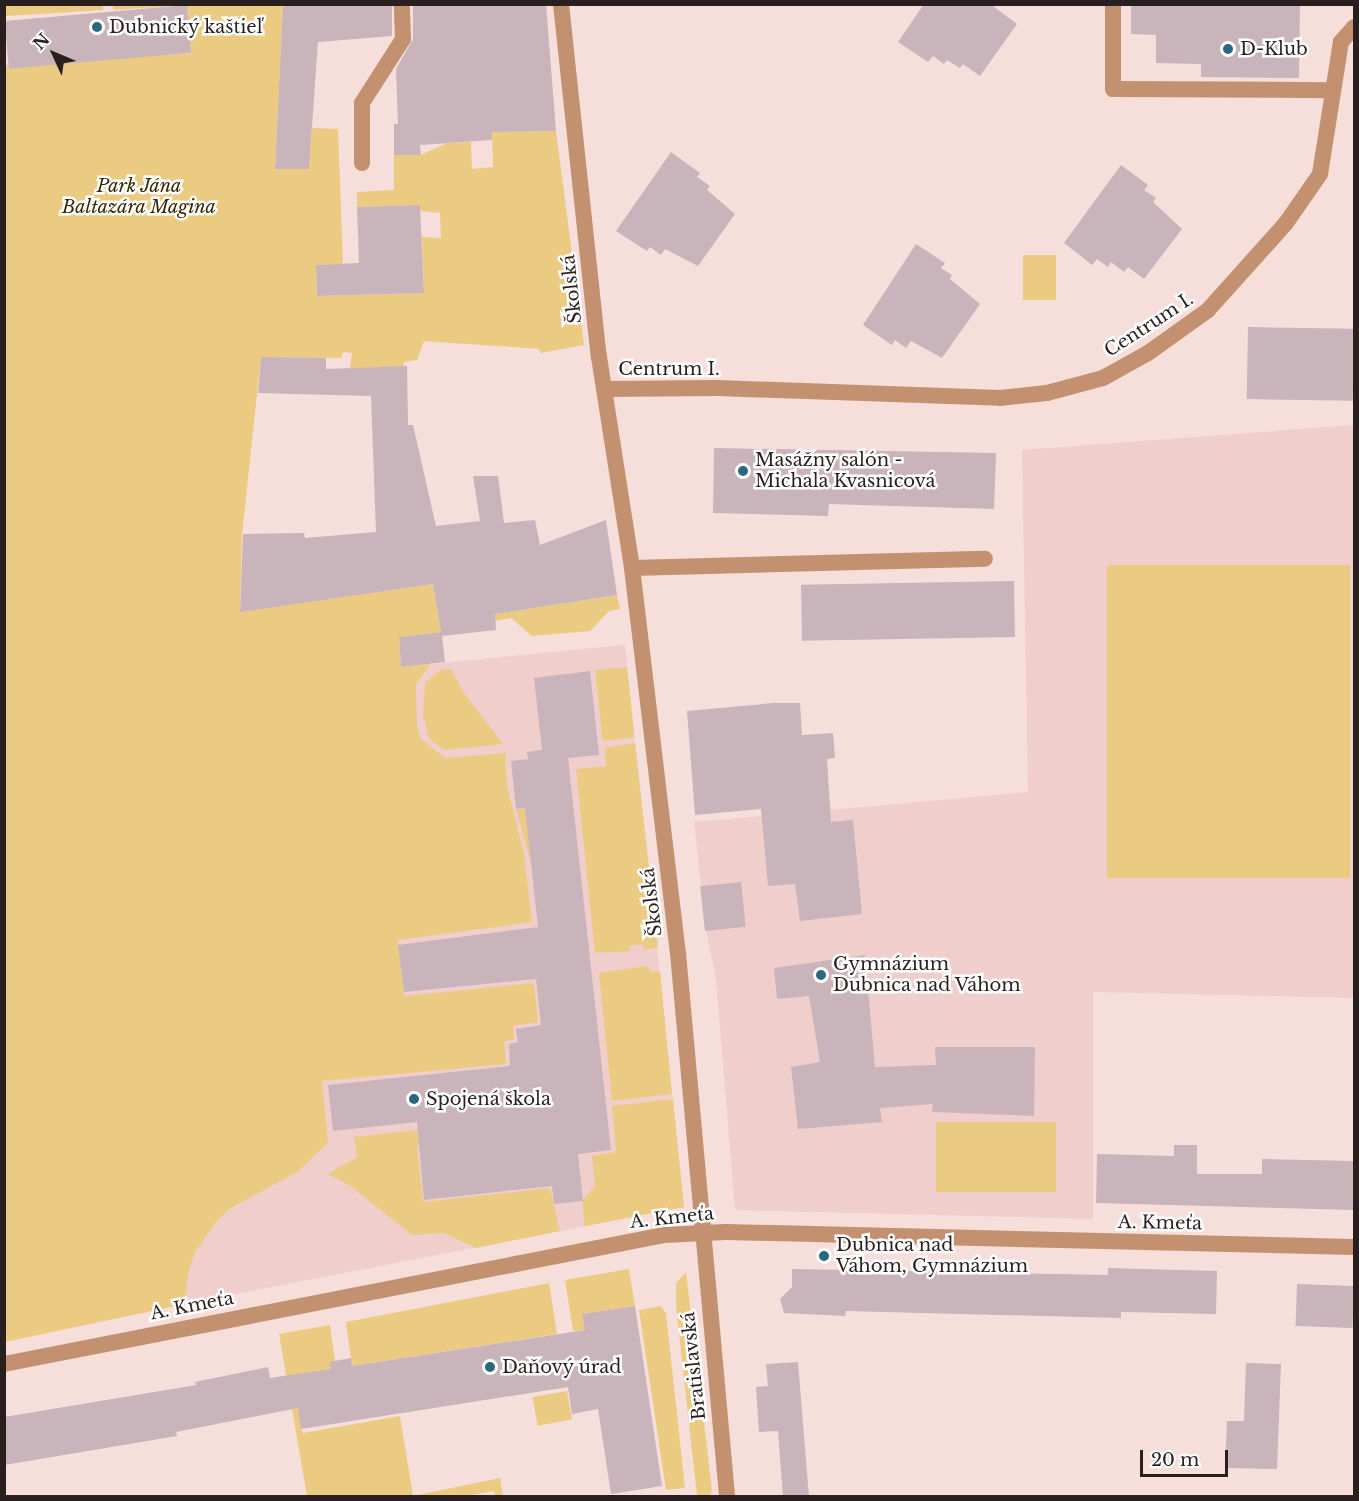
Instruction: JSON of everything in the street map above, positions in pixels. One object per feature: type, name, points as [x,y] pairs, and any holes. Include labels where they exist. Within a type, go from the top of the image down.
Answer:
[{"type":"street","points":[[362,163],[362,103],[403,39],[402,4]]},
{"type":"street","name":"Školská","points":[[561,4],[604,389],[632,567],[678,953],[702,1202],[701,1232]]},
{"type":"street","points":[[1113,4],[1113,89],[1333,90]]},
{"type":"street","name":"Centrum I.","points":[[604,389],[717,388],[1000,398],[1056,391],[1102,378],[1148,353],[1208,310],[1286,223],[1320,174],[1341,42],[1354,27]]},
{"type":"street","points":[[632,567],[985,559]]},
{"type":"street","name":"A. Kmeťa","points":[[4,1364],[652,1237],[701,1232],[1354,1247]]},
{"type":"street","name":"Bratislavská","points":[[701,1232],[727,1497]]},
{"type":"shaded area","points":[[1354,425],[1354,998],[1093,992],[1093,1219],[735,1210],[716,978],[706,931],[694,822],[1028,792],[1022,450]]},
{"type":"shaded area","points":[[625,645],[684,1207],[185,1304],[233,683]]},
{"type":"green space","points":[[5,5],[103,5],[103,10],[5,16]]},
{"type":"green space","points":[[113,5],[187,5],[113,10]]},
{"type":"green space","name":"Park Jána Baltazára Magina","points":[[187,5],[283,5],[275,169],[309,169],[312,128],[338,129],[343,264],[316,265],[317,296],[424,293],[422,237],[441,238],[440,213],[420,211],[420,205],[357,207],[357,192],[394,190],[394,155],[421,155],[447,143],[471,142],[472,169],[493,167],[492,132],[556,131],[584,345],[541,353],[539,349],[424,341],[417,360],[404,362],[403,367],[350,368],[352,353],[343,352],[341,358],[261,357],[242,535],[240,611],[433,584],[441,632],[399,637],[401,667],[430,664],[416,684],[417,727],[421,739],[445,758],[505,753],[507,786],[524,854],[532,922],[398,940],[404,996],[534,983],[538,1022],[513,1026],[514,1040],[504,1041],[506,1064],[322,1081],[328,1143],[297,1172],[231,1208],[218,1219],[195,1252],[188,1273],[185,1304],[5,1342],[5,65],[191,53]]},
{"type":"green space","points":[[1023,255],[1056,255],[1056,300],[1023,300]]},
{"type":"green space","points":[[1107,565],[1350,565],[1350,878],[1107,878]]},
{"type":"green space","points":[[617,595],[620,609],[609,611],[590,631],[532,636],[511,618],[495,621],[495,614]]},
{"type":"green space","points":[[627,667],[634,738],[603,741],[595,670]]},
{"type":"green space","points":[[451,669],[464,693],[503,744],[444,750],[429,738],[423,716],[425,682],[441,670]]},
{"type":"green space","points":[[635,743],[658,947],[644,950],[642,944],[629,946],[630,951],[595,953],[576,769],[606,766],[605,748]]},
{"type":"green space","points":[[525,808],[532,867],[516,809]]},
{"type":"green space","points":[[646,966],[652,972],[660,971],[672,1094],[612,1101],[599,973]]},
{"type":"green space","points":[[673,1099],[684,1207],[585,1226],[582,1201],[595,1186],[592,1156],[616,1152],[612,1106]]},
{"type":"green space","points":[[552,1115],[553,1130],[417,1146],[423,1202],[550,1188],[560,1231],[476,1248],[444,1233],[412,1235],[349,1185],[328,1174],[357,1157],[354,1137]]},
{"type":"green space","points":[[936,1122],[1056,1122],[1056,1192],[936,1192]]},
{"type":"green space","points":[[629,1269],[635,1306],[583,1314],[585,1330],[573,1331],[565,1280]]},
{"type":"green space","points":[[686,1272],[712,1490],[710,1496],[697,1496],[676,1306],[676,1283]]},
{"type":"green space","points":[[549,1283],[557,1334],[352,1366],[346,1322]]},
{"type":"green space","points":[[661,1306],[666,1313],[685,1488],[666,1490],[639,1310]]},
{"type":"green space","points":[[330,1325],[335,1361],[330,1362],[331,1369],[301,1428],[303,1433],[400,1416],[413,1496],[307,1496],[279,1334]]},
{"type":"green space","points":[[567,1391],[572,1420],[538,1426],[533,1397]]},
{"type":"green space","points":[[500,1478],[503,1496],[495,1496],[494,1491],[466,1496],[413,1496]]},
{"type":"building","points":[[283,4],[392,4],[392,36],[318,42],[309,169],[275,169]]},
{"type":"building","points":[[413,4],[546,4],[556,131],[492,132],[492,140],[420,145],[421,155],[394,155],[394,124],[398,124],[396,69],[413,39]]},
{"type":"building","points":[[924,4],[990,4],[1017,24],[980,76],[963,64],[960,68],[947,60],[944,64],[933,56],[928,62],[898,42]]},
{"type":"building","name":"D-Klub","points":[[1131,4],[1300,4],[1299,78],[1201,77],[1201,64],[1156,63],[1156,35],[1131,34]]},
{"type":"building","name":"Dubnický kaštieľ","points":[[187,5],[191,53],[9,69],[5,21]]},
{"type":"building","points":[[671,152],[700,173],[697,177],[710,186],[707,190],[735,214],[698,266],[665,249],[661,255],[650,247],[647,251],[616,231]]},
{"type":"building","points":[[1121,165],[1148,185],[1144,190],[1156,198],[1153,202],[1182,229],[1144,279],[1128,267],[1124,272],[1111,262],[1108,267],[1097,259],[1092,265],[1064,243]]},
{"type":"building","points":[[420,205],[424,293],[317,296],[316,265],[359,263],[357,207]]},
{"type":"building","points":[[916,244],[945,263],[941,268],[952,275],[950,279],[980,304],[942,358],[911,341],[906,348],[895,340],[892,345],[863,325]]},
{"type":"building","points":[[1248,327],[1354,329],[1353,401],[1247,399]]},
{"type":"building","points":[[261,357],[326,358],[326,369],[407,366],[408,425],[413,425],[436,526],[480,521],[473,476],[498,476],[504,523],[535,520],[540,545],[606,520],[617,595],[495,614],[496,630],[442,636],[445,662],[401,667],[399,637],[441,632],[433,584],[240,612],[243,534],[304,533],[305,538],[376,532],[371,396],[258,393]]},
{"type":"building","points":[[714,448],[996,453],[994,509],[829,504],[828,516],[713,513]]},
{"type":"building","points":[[1014,581],[1015,637],[802,641],[801,585]]},
{"type":"building","points":[[590,671],[599,755],[568,758],[611,1150],[578,1154],[583,1201],[554,1204],[552,1186],[424,1200],[417,1122],[333,1131],[328,1085],[510,1066],[509,1044],[518,1042],[516,1029],[541,1025],[536,979],[404,992],[398,945],[538,927],[525,808],[516,809],[511,761],[528,759],[527,752],[542,750],[534,678]]},
{"type":"building","points":[[774,703],[800,703],[802,735],[833,733],[835,758],[827,759],[831,822],[853,820],[862,914],[800,921],[795,884],[768,886],[761,809],[695,815],[687,711]]},
{"type":"building","points":[[741,882],[746,927],[705,931],[700,886]]},
{"type":"building","name":"Gymnázium Dubnica nad Váhom","points":[[865,955],[875,1067],[936,1065],[935,1047],[1035,1047],[1034,1116],[932,1112],[933,1104],[880,1108],[882,1122],[798,1129],[791,1067],[820,1062],[809,996],[777,999],[774,968]]},
{"type":"building","points":[[1174,1145],[1197,1145],[1197,1174],[1262,1174],[1262,1159],[1354,1161],[1354,1210],[1096,1203],[1097,1154],[1174,1156]]},
{"type":"building","points":[[1108,1268],[1217,1271],[1216,1314],[1121,1312],[1121,1318],[846,1311],[845,1316],[784,1313],[780,1299],[792,1287],[792,1269],[1108,1275]]},
{"type":"building","points":[[1297,1284],[1354,1286],[1352,1328],[1296,1326]]},
{"type":"building","points":[[635,1306],[662,1486],[611,1494],[598,1409],[572,1414],[568,1387],[301,1429],[298,1408],[176,1432],[177,1436],[4,1465],[4,1417],[196,1385],[195,1382],[268,1367],[270,1378],[331,1369],[329,1362],[351,1358],[352,1366],[585,1330],[582,1314]]},
{"type":"building","points":[[798,1362],[809,1497],[783,1497],[778,1431],[759,1432],[756,1387],[768,1386],[766,1364]]},
{"type":"building","points":[[1246,1363],[1281,1364],[1277,1469],[1225,1468],[1227,1421],[1244,1421]]},
{"type":"place","name":"Dubnický kaštieľ","points":[[97,27]]},
{"type":"place","name":"D-Klub","points":[[1228,49]]},
{"type":"place","name":"Masážny salón - Michala Kvasnicová","points":[[743,471]]},
{"type":"place","name":"Gymnázium Dubnica nad Váhom","points":[[821,975]]},
{"type":"place","name":"Spojená škola","points":[[414,1099]]},
{"type":"place","name":"Dubnica nad Váhom, Gymnázium","points":[[824,1256]]},
{"type":"place","name":"Daňový úrad","points":[[490,1367]]}]
